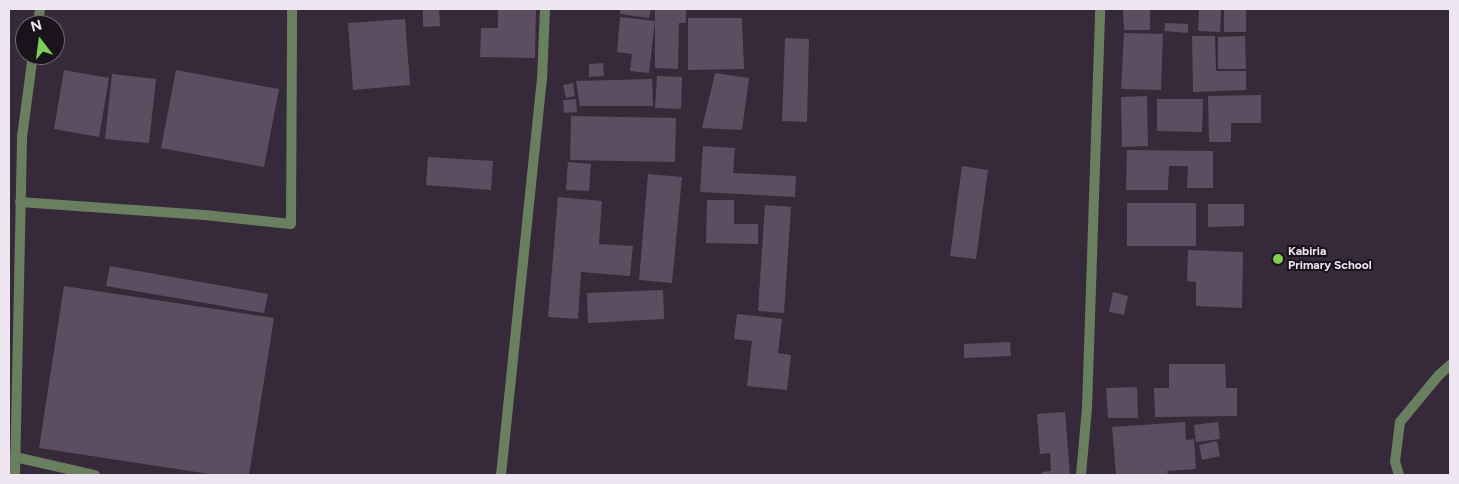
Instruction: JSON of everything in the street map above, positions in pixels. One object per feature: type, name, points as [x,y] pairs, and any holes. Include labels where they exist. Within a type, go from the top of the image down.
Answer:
[{"type":"street","points":[[20,202],[205,214],[291,224],[292,9]]},
{"type":"street","points":[[501,475],[542,80],[544,9]]},
{"type":"street","points":[[1081,475],[1087,408],[1100,9]]},
{"type":"street","points":[[15,475],[22,136],[32,65]]},
{"type":"street","points":[[1400,475],[1395,462],[1400,422],[1439,375],[1450,365]]},
{"type":"street","points":[[15,457],[96,475]]},
{"type":"building","points":[[423,9],[439,9],[440,26],[423,27]]},
{"type":"building","points":[[498,9],[536,9],[535,58],[480,57],[481,28],[498,28]]},
{"type":"building","points":[[620,9],[651,9],[649,18],[620,14]]},
{"type":"building","points":[[655,9],[686,9],[686,23],[679,23],[678,69],[655,68]]},
{"type":"building","points":[[1123,9],[1150,9],[1150,30],[1124,30]]},
{"type":"building","points":[[1199,9],[1221,9],[1220,32],[1198,31]]},
{"type":"building","points":[[1224,9],[1246,9],[1246,32],[1224,32]]},
{"type":"building","points":[[620,17],[655,21],[649,73],[630,71],[632,54],[617,52]]},
{"type":"building","points":[[688,18],[742,18],[744,69],[688,70]]},
{"type":"building","points":[[405,19],[410,85],[353,90],[348,23]]},
{"type":"building","points":[[1165,23],[1188,24],[1188,33],[1164,31]]},
{"type":"building","points":[[1124,33],[1163,34],[1161,90],[1121,89]]},
{"type":"building","points":[[1192,36],[1215,36],[1216,71],[1246,71],[1246,90],[1193,92]]},
{"type":"building","points":[[1245,36],[1246,69],[1218,69],[1218,37]]},
{"type":"building","points":[[785,38],[809,39],[807,122],[782,121]]},
{"type":"building","points":[[603,63],[604,76],[589,77],[589,64]]},
{"type":"building","points":[[64,70],[109,78],[99,137],[54,129]]},
{"type":"building","points":[[176,70],[279,89],[264,167],[161,148]]},
{"type":"building","points":[[715,73],[749,78],[742,130],[702,128]]},
{"type":"building","points":[[112,74],[156,79],[149,143],[105,139]]},
{"type":"building","points":[[657,76],[682,77],[681,109],[655,108]]},
{"type":"building","points":[[652,79],[653,106],[580,106],[576,81]]},
{"type":"building","points":[[573,83],[575,96],[566,98],[563,85]]},
{"type":"building","points":[[1261,95],[1261,123],[1231,123],[1231,142],[1209,142],[1208,96]]},
{"type":"building","points":[[1147,96],[1148,146],[1122,147],[1121,97]]},
{"type":"building","points":[[576,99],[577,112],[564,113],[563,100]]},
{"type":"building","points":[[1157,99],[1203,99],[1202,132],[1157,131]]},
{"type":"building","points":[[571,116],[676,118],[675,162],[570,160]]},
{"type":"building","points":[[703,146],[735,148],[733,173],[796,176],[795,197],[700,192]]},
{"type":"building","points":[[1127,150],[1213,151],[1213,188],[1187,188],[1188,166],[1169,166],[1168,190],[1126,190]]},
{"type":"building","points":[[428,157],[493,161],[491,190],[426,185]]},
{"type":"building","points":[[568,162],[591,164],[589,191],[566,190]]},
{"type":"building","points":[[962,166],[988,170],[976,259],[950,256]]},
{"type":"building","points":[[648,174],[682,177],[672,283],[639,280]]},
{"type":"building","points":[[558,197],[602,201],[599,244],[633,246],[630,276],[581,272],[578,319],[548,317]]},
{"type":"building","points":[[707,200],[734,200],[734,224],[758,224],[758,244],[706,243]]},
{"type":"building","points":[[1127,203],[1196,203],[1196,246],[1127,246]]},
{"type":"building","points":[[1208,204],[1244,204],[1244,226],[1208,227]]},
{"type":"building","points":[[765,205],[791,207],[784,313],[758,311]]},
{"type":"building","points":[[1188,250],[1243,252],[1242,308],[1196,306],[1196,282],[1187,281]]},
{"type":"building","points":[[110,266],[268,294],[264,313],[106,286]]},
{"type":"building","points":[[64,286],[274,318],[249,475],[216,475],[39,448]]},
{"type":"building","points":[[663,290],[664,319],[588,323],[587,293]]},
{"type":"building","points":[[1113,292],[1128,296],[1124,315],[1109,312]]},
{"type":"building","points":[[737,314],[782,319],[778,353],[791,355],[787,390],[747,386],[752,341],[734,339]]},
{"type":"building","points":[[1010,342],[1011,356],[964,358],[964,344]]},
{"type":"building","points":[[1169,364],[1225,364],[1226,388],[1237,388],[1237,416],[1155,417],[1154,388],[1169,388]]},
{"type":"building","points":[[1137,387],[1138,418],[1108,418],[1106,388]]},
{"type":"building","points":[[1065,412],[1070,475],[1042,475],[1042,472],[1051,471],[1050,453],[1040,454],[1037,414]]},
{"type":"building","points":[[1185,422],[1186,440],[1194,439],[1196,469],[1167,471],[1168,475],[1116,475],[1112,427]]},
{"type":"building","points":[[1218,422],[1220,439],[1196,442],[1194,425]]},
{"type":"building","points":[[1217,441],[1220,456],[1202,460],[1199,445]]},
{"type":"place","name":"Kabiria Primary School","points":[[1278,259]]}]
